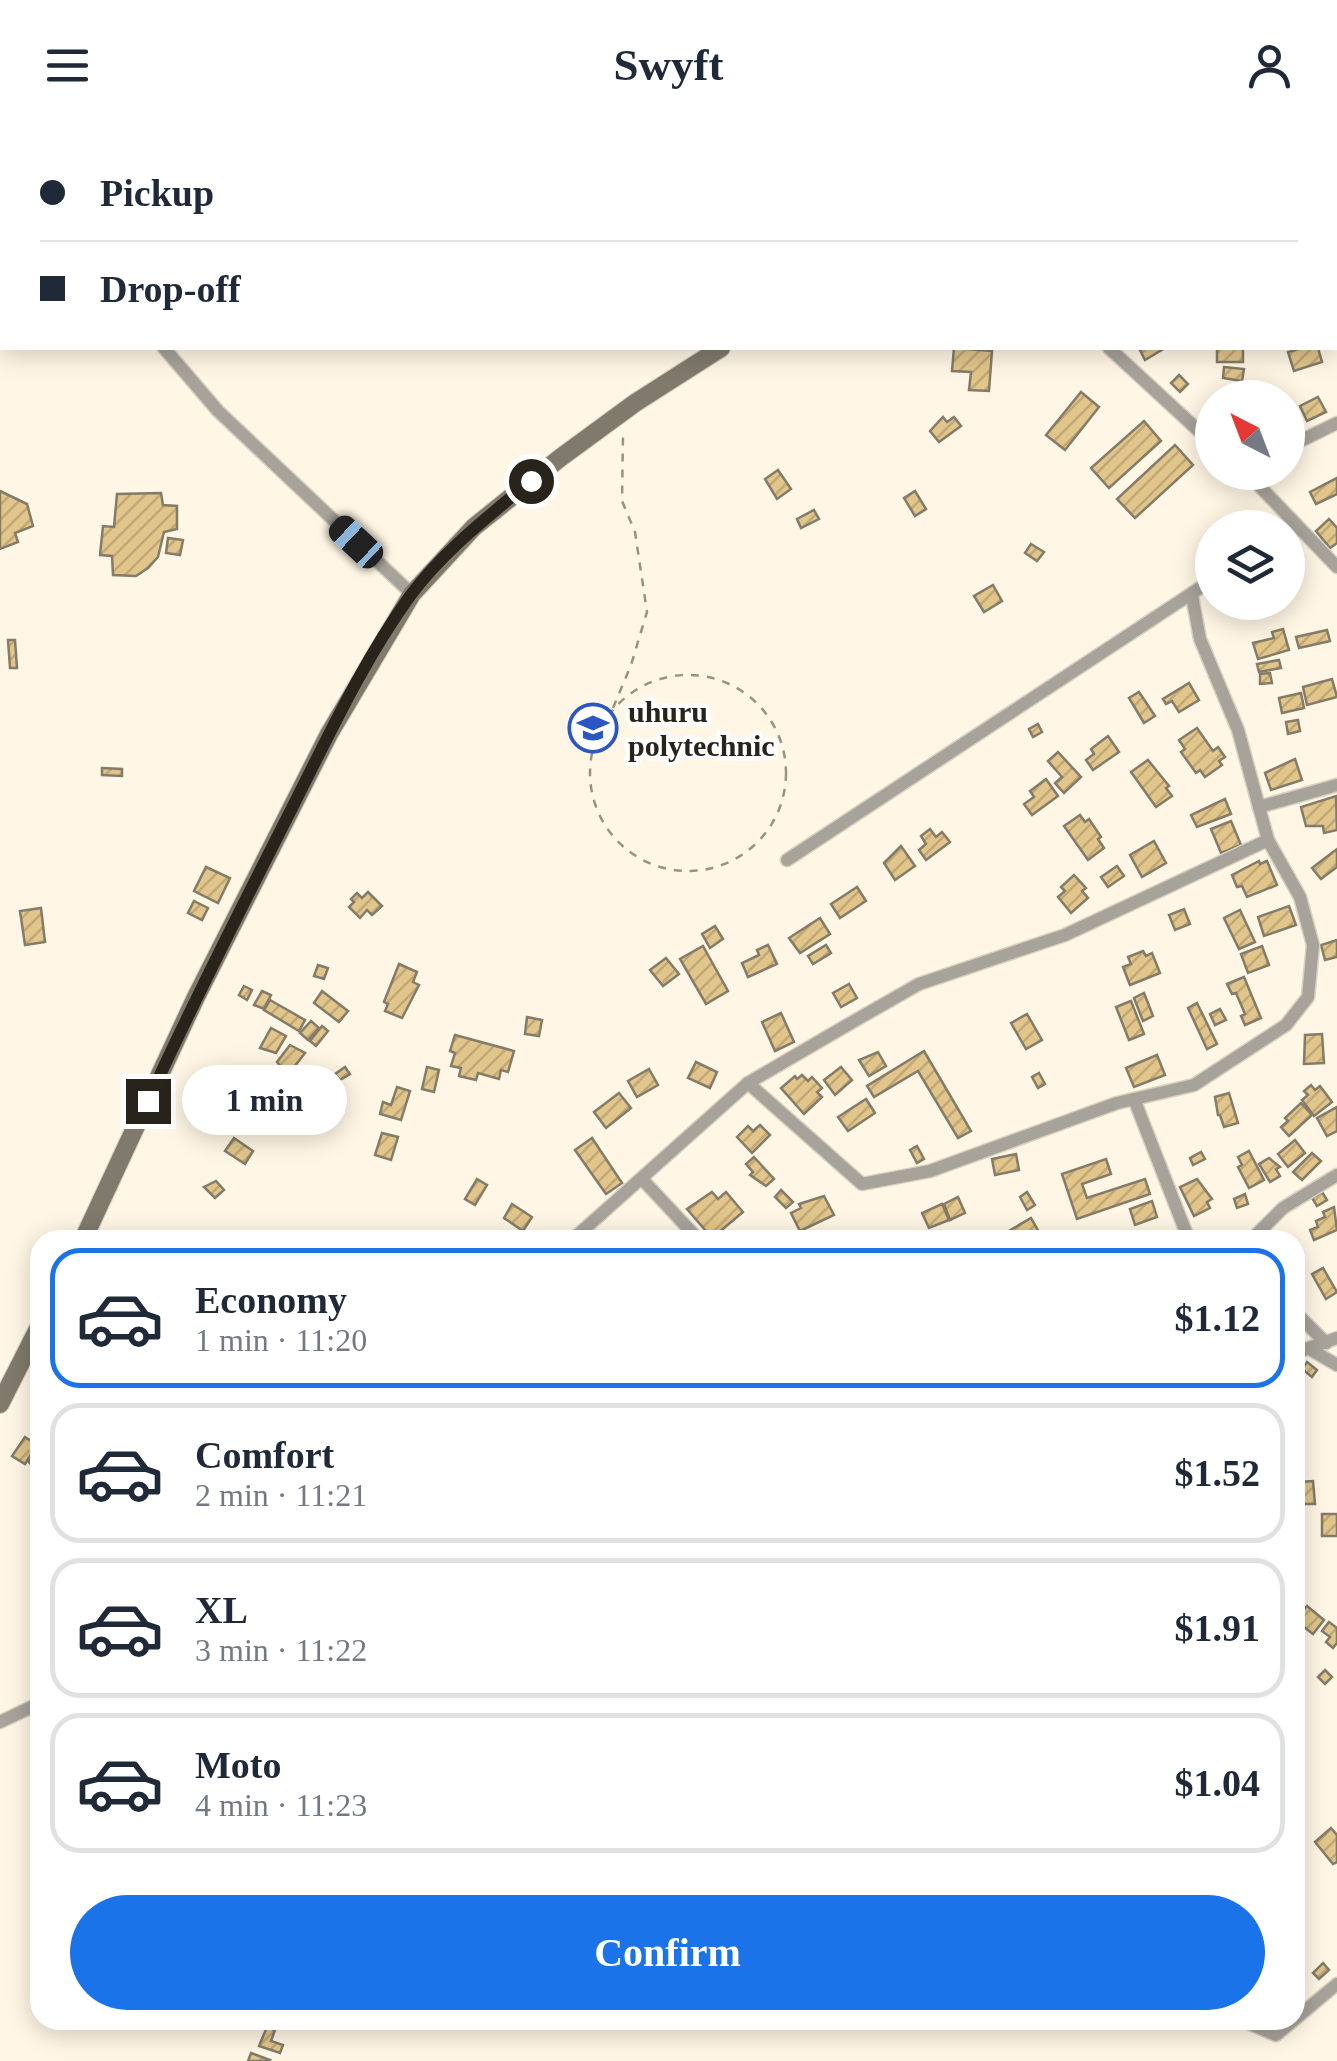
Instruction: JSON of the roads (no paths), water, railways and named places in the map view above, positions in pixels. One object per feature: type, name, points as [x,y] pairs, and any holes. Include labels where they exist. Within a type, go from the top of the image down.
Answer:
[{"type":"street","points":[[166,350],[218,411],[412,594]]},
{"type":"street","points":[[88,1230],[196,997],[302,787],[412,594],[474,527],[624,411],[718,350]]},
{"type":"street","points":[[1111,350],[1195,427]]},
{"type":"street","points":[[1305,439],[1337,423]]},
{"type":"street","points":[[1263,490],[1278,510]]},
{"type":"street","points":[[1305,539],[1337,567]]},
{"type":"street","points":[[787,860],[1195,594]]},
{"type":"street","points":[[748,1083],[862,1184],[930,1171],[1134,1099],[1194,1085],[1286,1024],[1308,998],[1314,945],[1300,898],[1268,840],[1238,730],[1200,639],[1192,596]]},
{"type":"street","points":[[1259,807],[1337,785]]},
{"type":"street","points":[[583,1230],[748,1083],[920,984],[1064,935],[1268,840]]},
{"type":"street","points":[[1134,1099],[1185,1230]]},
{"type":"street","points":[[1261,1230],[1283,1208],[1337,1174]]},
{"type":"street","points":[[642,1179],[690,1230]]},
{"type":"street","points":[[1305,1320],[1331,1341]]},
{"type":"street","points":[[1305,1350],[1331,1341]]},
{"type":"street","points":[[0,1404],[30,1345]]},
{"type":"street","points":[[1310,1349],[1337,1365]]},
{"type":"street","points":[[0,1722],[30,1708]]},
{"type":"street","points":[[1305,2011],[1337,1984]]},
{"type":"place","name":"uhuru polytechnic","points":[[593,728]]}]
